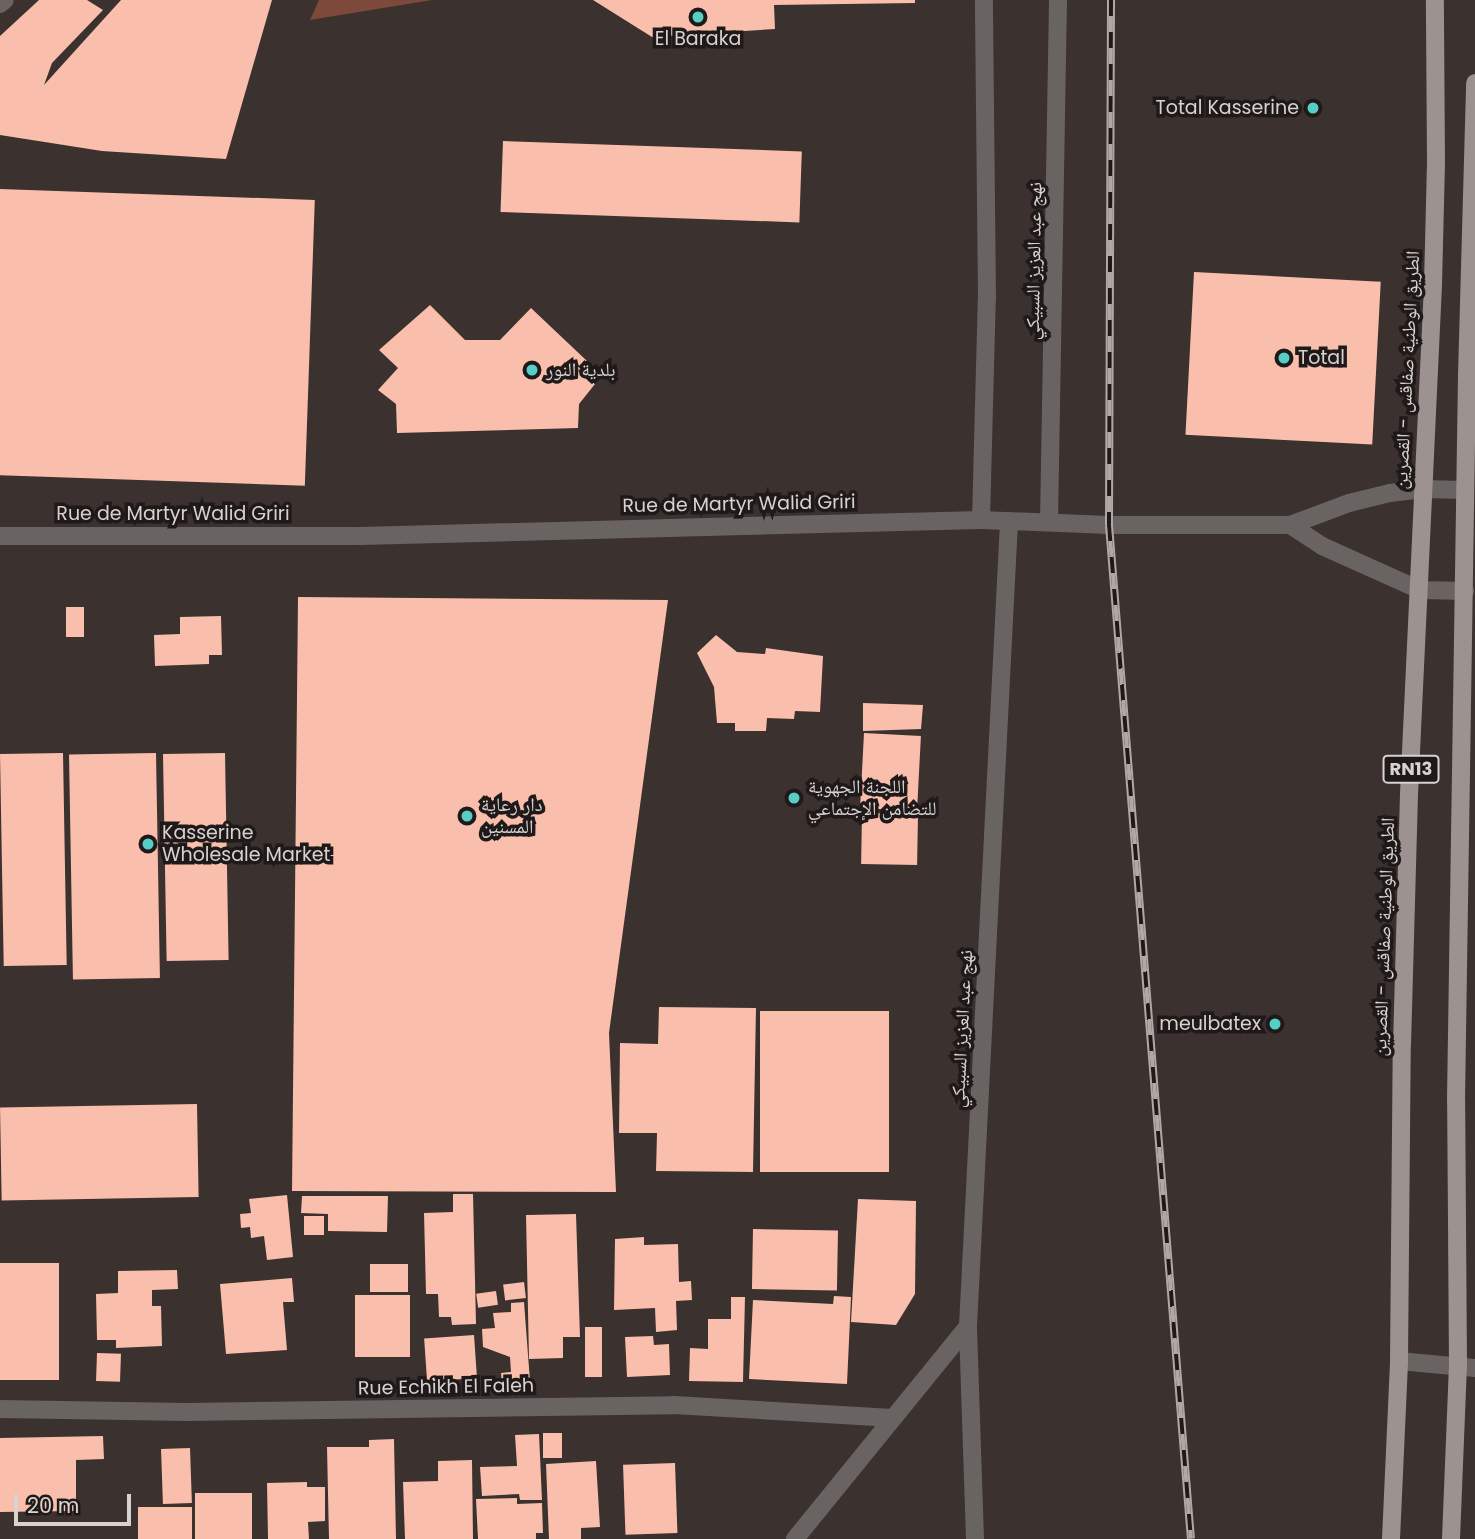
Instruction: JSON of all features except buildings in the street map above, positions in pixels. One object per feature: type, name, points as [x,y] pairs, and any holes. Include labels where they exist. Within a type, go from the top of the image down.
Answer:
[{"type":"main road","name":"الطريق الوطنية صفاقس - القصرين","points":[[1391,1539],[1399,1361],[1403,1019],[1436,177],[1435,0]]},
{"type":"main road","name":"RN13","points":[[1451,1539],[1466,1367],[1456,1100],[1465,490],[1475,83]]},
{"type":"street","points":[[0,4],[5,0]]},
{"type":"street","points":[[981,520],[987,298],[984,0]]},
{"type":"street","name":"نهج عبد العزيز السبيكي","points":[[1049,522],[1058,0]]},
{"type":"street","points":[[1290,526],[1349,503],[1423,489],[1465,490]]},
{"type":"street","name":"Rue de Martyr Walid Griri","points":[[0,536],[359,536],[981,520],[1290,526],[1322,545],[1420,590],[1465,591]]},
{"type":"street","name":"نهج عبد العزيز السبيكي","points":[[975,1539],[968,1326],[1009,521]]},
{"type":"street","points":[[795,1539],[968,1326]]},
{"type":"street","points":[[1399,1361],[1466,1367]]},
{"type":"street","name":"Rue Echikh El Faleh","points":[[0,1409],[187,1412],[674,1405],[892,1418]]},
{"type":"shaded area","points":[[319,0],[432,0],[310,20]]},
{"type":"railway","points":[[1111,0],[1109,525],[1191,1539]]},
{"type":"place","name":"El Baraka","points":[[698,17]]},
{"type":"place","name":"Total Kasserine","points":[[1313,108]]},
{"type":"place","name":"Total","points":[[1284,358]]},
{"type":"place","name":"بلدية النور","points":[[532,370]]},
{"type":"place","name":"اللجنة الجهوية للتضامن الإجتماعي","points":[[794,798]]},
{"type":"place","name":"دار رعاية المسنين","points":[[467,816]]},
{"type":"place","name":"Kasserine Wholesale Market","points":[[148,844]]},
{"type":"place","name":"meulbatex","points":[[1275,1024]]}]
